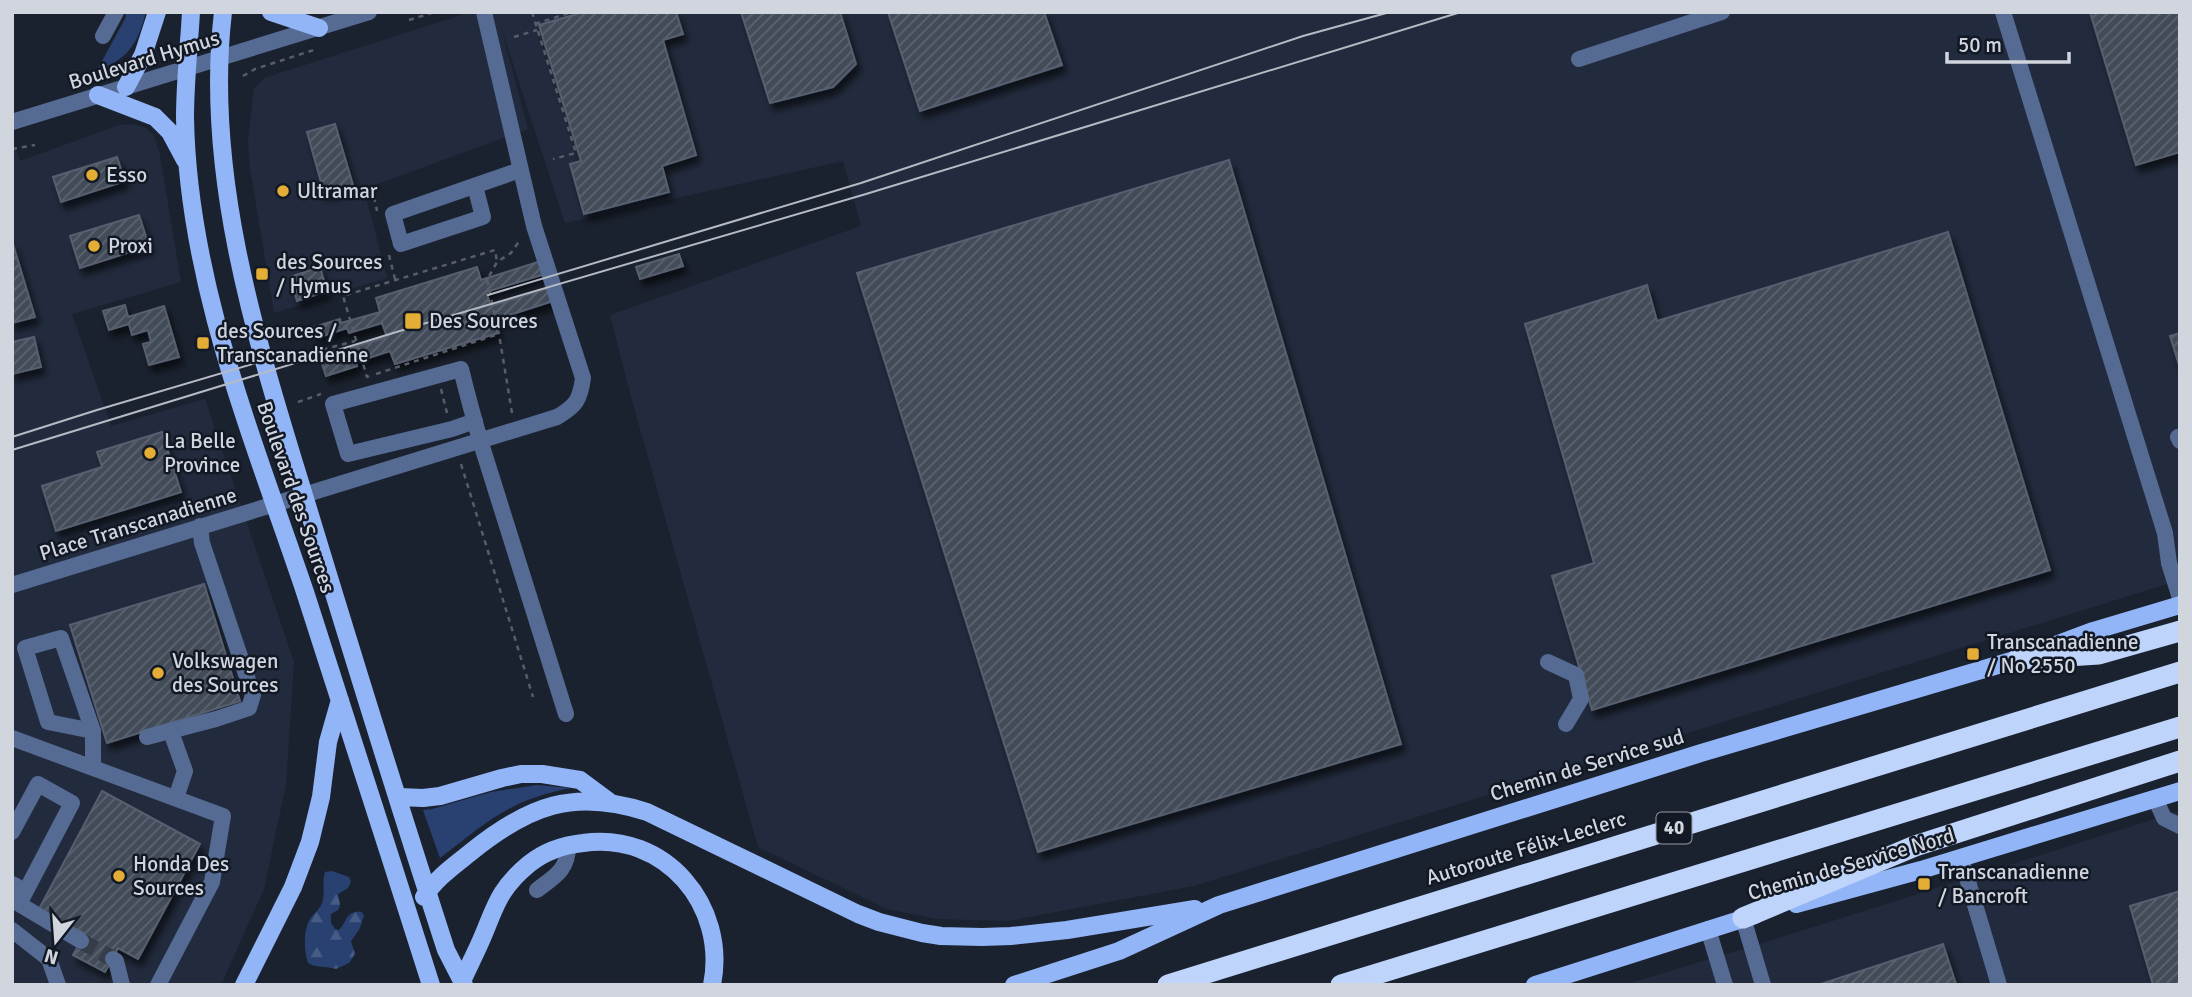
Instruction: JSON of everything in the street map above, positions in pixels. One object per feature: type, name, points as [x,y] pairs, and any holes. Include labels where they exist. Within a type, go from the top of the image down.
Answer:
[{"type":"highway","points":[[2018,659],[2099,654],[2180,631]]},
{"type":"highway","name":"Autoroute Félix-Leclerc","points":[[1168,985],[2180,672]]},
{"type":"highway","points":[[1341,985],[2180,727]]},
{"type":"highway","points":[[1743,918],[1915,846],[2180,761]]},
{"type":"main road","points":[[126,87],[143,55],[157,12]]},
{"type":"main road","name":"Boulevard des Sources","points":[[191,12],[185,119],[189,166],[202,260],[219,337],[341,700],[431,985]]},
{"type":"main road","name":"Boulevard des Sources","points":[[223,12],[219,59],[220,110],[232,222],[242,274],[269,382],[303,494],[446,950],[463,982]]},
{"type":"main road","points":[[271,12],[319,28]]},
{"type":"main road","points":[[98,95],[151,115],[164,124],[189,166]]},
{"type":"main road","name":"Chemin de Service sud","points":[[1014,985],[1119,951],[1219,905],[1701,753],[2018,659],[2093,631],[2180,605]]},
{"type":"main road","points":[[244,985],[293,887],[310,842],[321,797],[328,742],[341,700]]},
{"type":"main road","points":[[399,797],[432,797],[502,778],[542,774],[580,780],[611,803]]},
{"type":"main road","name":"Chemin de Service Nord","points":[[1535,985],[1743,918],[1961,858],[2180,791]]},
{"type":"main road","points":[[410,919],[428,891],[449,869],[496,832],[518,818],[568,802],[611,803],[635,808],[657,816],[858,914],[901,929],[940,936],[1024,935],[1219,905]]},
{"type":"main road","points":[[463,982],[491,912],[505,887],[516,875],[540,856],[568,846],[599,841],[624,844],[649,853],[677,872],[690,885],[711,929],[715,962],[712,985]]},
{"type":"street","points":[[103,36],[116,12]]},
{"type":"street","name":"Boulevard Hymus","points":[[12,122],[369,12]]},
{"type":"street","name":"Place Transcanadienne","points":[[12,585],[557,417],[573,407],[581,393],[583,378],[534,226],[484,12]]},
{"type":"street","points":[[1580,59],[1722,12]]},
{"type":"street","points":[[2003,12],[2165,533],[2169,563],[2180,598]]},
{"type":"street","points":[[475,186],[483,217],[401,244],[393,214],[520,170]]},
{"type":"street","points":[[475,421],[348,454],[333,404],[461,369],[475,421],[480,440],[565,714]]},
{"type":"street","points":[[147,737],[248,708],[253,695],[202,543],[200,526]]},
{"type":"street","points":[[93,731],[48,722],[25,648],[61,638],[93,731],[93,767]]},
{"type":"street","points":[[1548,662],[1576,675],[1581,699],[1566,724]]},
{"type":"street","points":[[171,732],[185,771],[176,798]]},
{"type":"street","points":[[12,738],[223,816],[212,882],[158,985]]},
{"type":"street","points":[[12,832],[38,784],[72,803],[19,904]]},
{"type":"street","points":[[2155,798],[2164,818],[2180,826]]},
{"type":"street","points":[[537,890],[564,867],[568,846]]},
{"type":"street","points":[[1961,858],[1999,985]]},
{"type":"street","points":[[12,884],[16,887],[19,904],[74,938],[49,958]]},
{"type":"street","points":[[1743,918],[1763,985]]},
{"type":"street","points":[[1708,929],[1725,985]]},
{"type":"street","points":[[12,930],[49,958],[58,985]]},
{"type":"street","points":[[113,959],[116,961],[121,985]]},
{"type":"path","points":[[409,20],[435,12]]},
{"type":"path","points":[[532,12],[576,153],[553,159]]},
{"type":"path","points":[[536,23],[572,12]]},
{"type":"path","points":[[514,37],[537,30]]},
{"type":"path","points":[[243,76],[255,69],[317,50]]},
{"type":"path","points":[[12,149],[34,145]]},
{"type":"path","points":[[513,420],[487,280],[497,262],[511,253],[521,239]]},
{"type":"path","points":[[497,262],[495,250],[343,296],[367,377],[499,334]]},
{"type":"path","points":[[284,360],[355,341]]},
{"type":"path","points":[[430,356],[452,429]]},
{"type":"path","points":[[456,447],[533,697]]},
{"type":"shaded area","points":[[471,12],[2180,12],[2180,580],[1194,886],[1008,921],[937,919],[887,909],[758,847],[610,315],[861,226],[843,161],[565,223],[500,24],[528,129],[364,189],[387,278],[274,313],[250,168],[248,141],[254,89],[264,78]]},
{"type":"shaded area","points":[[132,124],[146,128],[154,136],[160,155],[181,282],[72,314],[111,426],[205,399],[294,662],[286,784],[264,889],[221,985],[12,985],[12,139],[20,161],[119,125]]},
{"type":"shaded area","points":[[2180,811],[2180,985],[1624,985],[1766,942]]},
{"type":"green space","points":[[125,12],[146,12],[139,34],[124,56],[96,72],[126,17]]},
{"type":"green space","points":[[537,785],[571,788],[531,799],[500,814],[440,858],[423,810],[491,792]]},
{"type":"green space","points":[[332,871],[349,877],[351,882],[348,888],[338,894],[340,905],[338,910],[331,914],[331,923],[335,929],[339,930],[353,913],[362,912],[364,916],[351,941],[355,954],[349,963],[336,969],[308,963],[305,947],[308,924],[323,900],[325,872]]},
{"type":"building","points":[[584,12],[676,12],[683,34],[663,40],[696,155],[662,166],[669,192],[584,214],[570,164],[581,161],[539,25]]},
{"type":"building","points":[[741,12],[840,12],[856,64],[833,87],[770,103]]},
{"type":"building","points":[[888,12],[1044,12],[1062,65],[920,111]]},
{"type":"building","points":[[2090,12],[2180,12],[2180,152],[2136,165]]},
{"type":"building","points":[[335,124],[353,185],[324,193],[307,132]]},
{"type":"building","points":[[117,157],[125,181],[61,202],[53,177]]},
{"type":"building","points":[[1229,160],[1401,744],[1038,852],[857,273]]},
{"type":"building","points":[[139,215],[149,246],[80,268],[70,236]]},
{"type":"building","points":[[1948,232],[2050,570],[1592,710],[1552,576],[1594,563],[1525,324],[1647,285],[1657,321]]},
{"type":"building","points":[[12,241],[35,317],[12,323]]},
{"type":"building","points":[[679,254],[683,266],[640,279],[636,267]]},
{"type":"building","name":"Des Sources","points":[[541,261],[545,274],[486,292],[491,306],[549,288],[553,301],[494,320],[498,333],[395,364],[390,351],[356,362],[357,366],[326,376],[321,361],[387,337],[382,323],[349,333],[347,328],[317,338],[314,327],[380,312],[376,298],[477,267],[481,280]]},
{"type":"building","points":[[320,267],[327,291],[297,301],[290,277]]},
{"type":"building","points":[[125,305],[128,317],[164,306],[179,357],[149,365],[143,344],[151,342],[148,330],[132,335],[129,324],[109,330],[103,311]]},
{"type":"building","points":[[2180,333],[2180,368],[2170,336]]},
{"type":"building","points":[[34,337],[41,367],[12,374],[12,342]]},
{"type":"building","points":[[162,432],[181,492],[56,531],[42,486],[102,467],[97,452]]},
{"type":"building","name":"Volkswagen des Sources","points":[[204,584],[240,701],[107,743],[70,625]]},
{"type":"building","name":"Honda Des Sources","points":[[102,791],[200,844],[138,959],[118,948],[105,972],[73,955],[85,934],[39,909]]},
{"type":"building","points":[[2180,891],[2180,985],[2153,985],[2130,906]]},
{"type":"building","points":[[1943,944],[1956,984],[1953,985],[1818,985]]},
{"type":"tunnel","points":[[81,941],[113,959]]},
{"type":"tram line","points":[[488,295],[861,183],[1303,36],[1390,12]]},
{"type":"tram line","points":[[12,450],[1461,12]]},
{"type":"tram line","points":[[12,437],[273,358]]},
{"type":"place","name":"Esso","points":[[92,175]]},
{"type":"place","name":"Ultramar","points":[[283,191]]},
{"type":"place","name":"Proxi","points":[[94,246]]},
{"type":"place","name":"des Sources / Hymus","points":[[262,274]]},
{"type":"place","name":"Des Sources","points":[[413,321]]},
{"type":"place","name":"des Sources / Transcanadienne","points":[[203,343]]},
{"type":"place","name":"La Belle Province","points":[[150,453]]},
{"type":"place","name":"Transcanadienne / No 2550","points":[[1973,654]]},
{"type":"place","name":"Volkswagen des Sources","points":[[158,673]]},
{"type":"place","name":"Honda Des Sources","points":[[119,876]]},
{"type":"place","name":"Transcanadienne / Bancroft","points":[[1924,884]]}]
